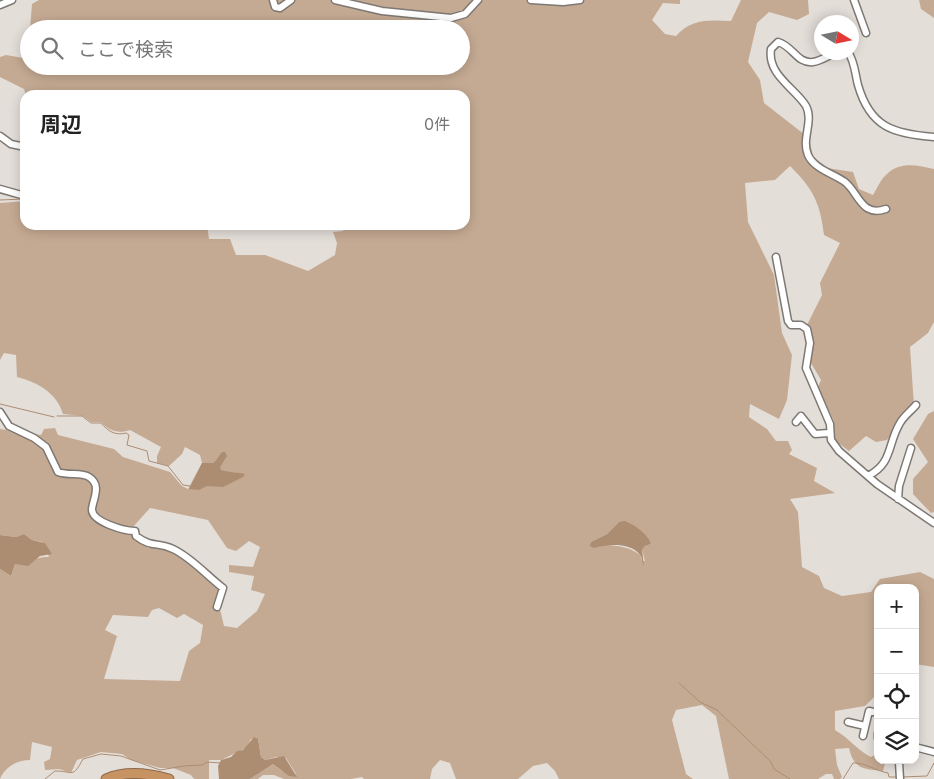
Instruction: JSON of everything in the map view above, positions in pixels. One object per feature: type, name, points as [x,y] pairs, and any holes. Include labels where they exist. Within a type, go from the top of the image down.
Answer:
[{"type":"highway","points":[[106,779],[121,774],[139,773],[169,779]]},
{"type":"street","points":[[0,5],[12,0]]},
{"type":"street","points":[[273,0],[275,7],[280,8],[291,0]]},
{"type":"street","points":[[335,0],[382,11],[451,18],[465,14],[478,0]]},
{"type":"street","points":[[531,0],[563,2],[580,0]]},
{"type":"street","points":[[854,0],[866,32]]},
{"type":"street","points":[[819,60],[806,62],[786,45],[778,42],[771,49],[770,57],[775,70],[807,109],[809,119],[805,140],[810,158],[848,184],[869,209],[877,211],[886,209]]},
{"type":"street","points":[[852,60],[865,105],[875,120],[898,131],[934,137]]},
{"type":"street","points":[[0,136],[11,144],[20,146]]},
{"type":"street","points":[[0,189],[20,195]]},
{"type":"street","points":[[776,257],[788,321],[791,324],[801,325],[807,329],[810,343],[806,368],[830,424],[830,433],[834,446],[868,476],[934,523]]},
{"type":"street","points":[[868,476],[879,470],[888,458],[891,443],[900,422],[916,405]]},
{"type":"street","points":[[0,412],[9,426],[34,438],[46,447],[58,472],[66,475],[88,476],[92,478],[97,494],[92,510],[94,515],[108,524],[128,531],[135,531],[136,536],[146,544],[173,549],[194,562],[224,588],[217,607]]},
{"type":"street","points":[[796,422],[801,416],[815,434],[830,433]]},
{"type":"street","points":[[898,499],[899,486],[911,448]]},
{"type":"street","points":[[863,736],[869,711],[874,712]]},
{"type":"street","points":[[848,722],[865,726]]},
{"type":"street","points":[[919,748],[934,752]]},
{"type":"street","points":[[899,764],[900,777]]},
{"type":"shaded area","points":[[39,0],[680,0],[680,4],[663,3],[652,20],[665,34],[676,36],[688,26],[701,21],[731,21],[741,0],[808,0],[809,14],[797,20],[769,12],[757,23],[748,62],[760,80],[764,103],[809,138],[813,156],[827,168],[853,172],[859,189],[873,195],[884,177],[897,168],[915,165],[934,169],[934,322],[928,333],[910,347],[914,406],[887,440],[876,442],[866,436],[849,451],[834,440],[834,421],[818,387],[821,380],[808,358],[812,340],[807,325],[822,295],[820,283],[840,243],[824,235],[818,205],[810,189],[790,166],[775,180],[745,183],[748,222],[774,275],[782,333],[792,355],[787,400],[779,419],[750,404],[749,417],[767,429],[776,441],[788,441],[792,450],[789,454],[817,468],[814,481],[835,493],[790,499],[798,512],[802,567],[819,576],[824,588],[842,596],[871,592],[874,588],[874,697],[865,706],[835,711],[835,730],[861,751],[871,757],[874,755],[874,764],[885,764],[883,771],[861,767],[854,761],[849,748],[835,749],[837,765],[842,777],[840,779],[834,779],[832,774],[826,774],[818,779],[729,779],[716,716],[702,705],[676,710],[672,720],[686,774],[693,779],[559,779],[555,771],[547,763],[533,766],[518,779],[456,779],[450,763],[440,760],[432,769],[430,779],[364,779],[362,777],[351,779],[284,779],[274,775],[263,775],[258,779],[250,779],[273,764],[282,771],[296,774],[286,758],[276,757],[265,760],[261,757],[258,739],[251,739],[246,748],[221,760],[209,760],[209,779],[194,779],[191,775],[173,768],[160,768],[131,760],[122,754],[101,752],[77,760],[71,773],[59,769],[45,770],[44,762],[50,759],[52,747],[32,742],[30,760],[12,765],[0,779],[0,569],[11,576],[15,564],[49,557],[43,542],[32,540],[24,534],[16,537],[0,535],[0,429],[41,435],[44,429],[55,428],[58,435],[114,449],[123,457],[170,472],[182,486],[188,489],[202,463],[200,455],[185,447],[182,454],[169,466],[157,463],[157,456],[161,447],[130,430],[114,431],[107,428],[101,422],[91,422],[83,416],[63,414],[56,400],[45,389],[17,377],[16,355],[4,353],[0,360],[0,203],[20,201],[20,230],[208,230],[209,239],[230,239],[236,255],[265,255],[308,271],[335,255],[337,243],[333,232],[343,230],[470,230],[470,90],[24,90],[0,77],[0,57],[6,55],[20,57],[20,75],[470,75],[470,20],[31,20],[32,4]],"holes":[[[150,508],[208,520],[227,548],[236,551],[249,541],[260,547],[253,567],[229,565],[229,572],[254,576],[251,590],[265,594],[257,611],[237,628],[224,626],[219,605],[224,592],[192,563],[166,548],[148,548],[133,537],[132,528]],[[619,522],[651,544],[645,546],[642,550],[645,561],[642,561],[640,555],[634,551],[591,542],[607,534]],[[159,608],[177,618],[184,614],[203,625],[200,643],[189,651],[180,681],[104,679],[117,636],[105,630],[113,615],[148,617],[152,610]]]},
{"type":"shaded area","points":[[919,0],[934,0],[934,18],[921,9]]},
{"type":"shaded area","points":[[934,411],[934,512],[931,513],[913,494],[913,479],[928,462],[913,439],[928,414]]},
{"type":"shaded area","points":[[222,452],[225,452],[227,456],[220,467],[221,470],[245,474],[243,477],[223,487],[207,486],[199,490],[189,489],[202,463],[214,463]]},
{"type":"shaded area","points":[[625,521],[647,536],[651,544],[645,546],[642,550],[644,566],[640,555],[631,548],[618,545],[594,548],[590,546],[591,542],[607,534],[619,522]]},
{"type":"shaded area","points":[[24,534],[32,540],[45,543],[52,554],[40,556],[28,566],[15,564],[11,576],[0,569],[0,535],[16,537]]},
{"type":"shaded area","points":[[920,572],[934,579],[934,667],[919,665],[919,584],[877,584],[880,579]]},
{"type":"shaded area","points":[[254,737],[258,739],[261,757],[265,760],[284,756],[297,777],[289,776],[273,764],[250,779],[219,779],[218,766],[221,760],[231,757],[237,751],[243,750]]},
{"type":"waterway","points":[[0,200],[20,199]]},
{"type":"waterway","points":[[0,404],[54,417]]},
{"type":"waterway","points":[[57,416],[82,416],[91,423],[101,423],[112,432],[118,434],[126,433],[129,435],[127,445],[147,451],[149,461],[168,466],[183,485],[190,486]]},
{"type":"waterway","points":[[679,683],[700,702],[717,710],[771,762],[774,769],[790,779]]},
{"type":"waterway","points":[[45,779],[55,771],[74,772],[83,759],[101,754],[121,756],[160,770],[202,765],[207,762],[220,763]]},
{"type":"waterway","points":[[843,779],[853,763],[888,773],[889,777],[898,777]]},
{"type":"waterway","points":[[902,777],[927,776],[934,763]]}]
